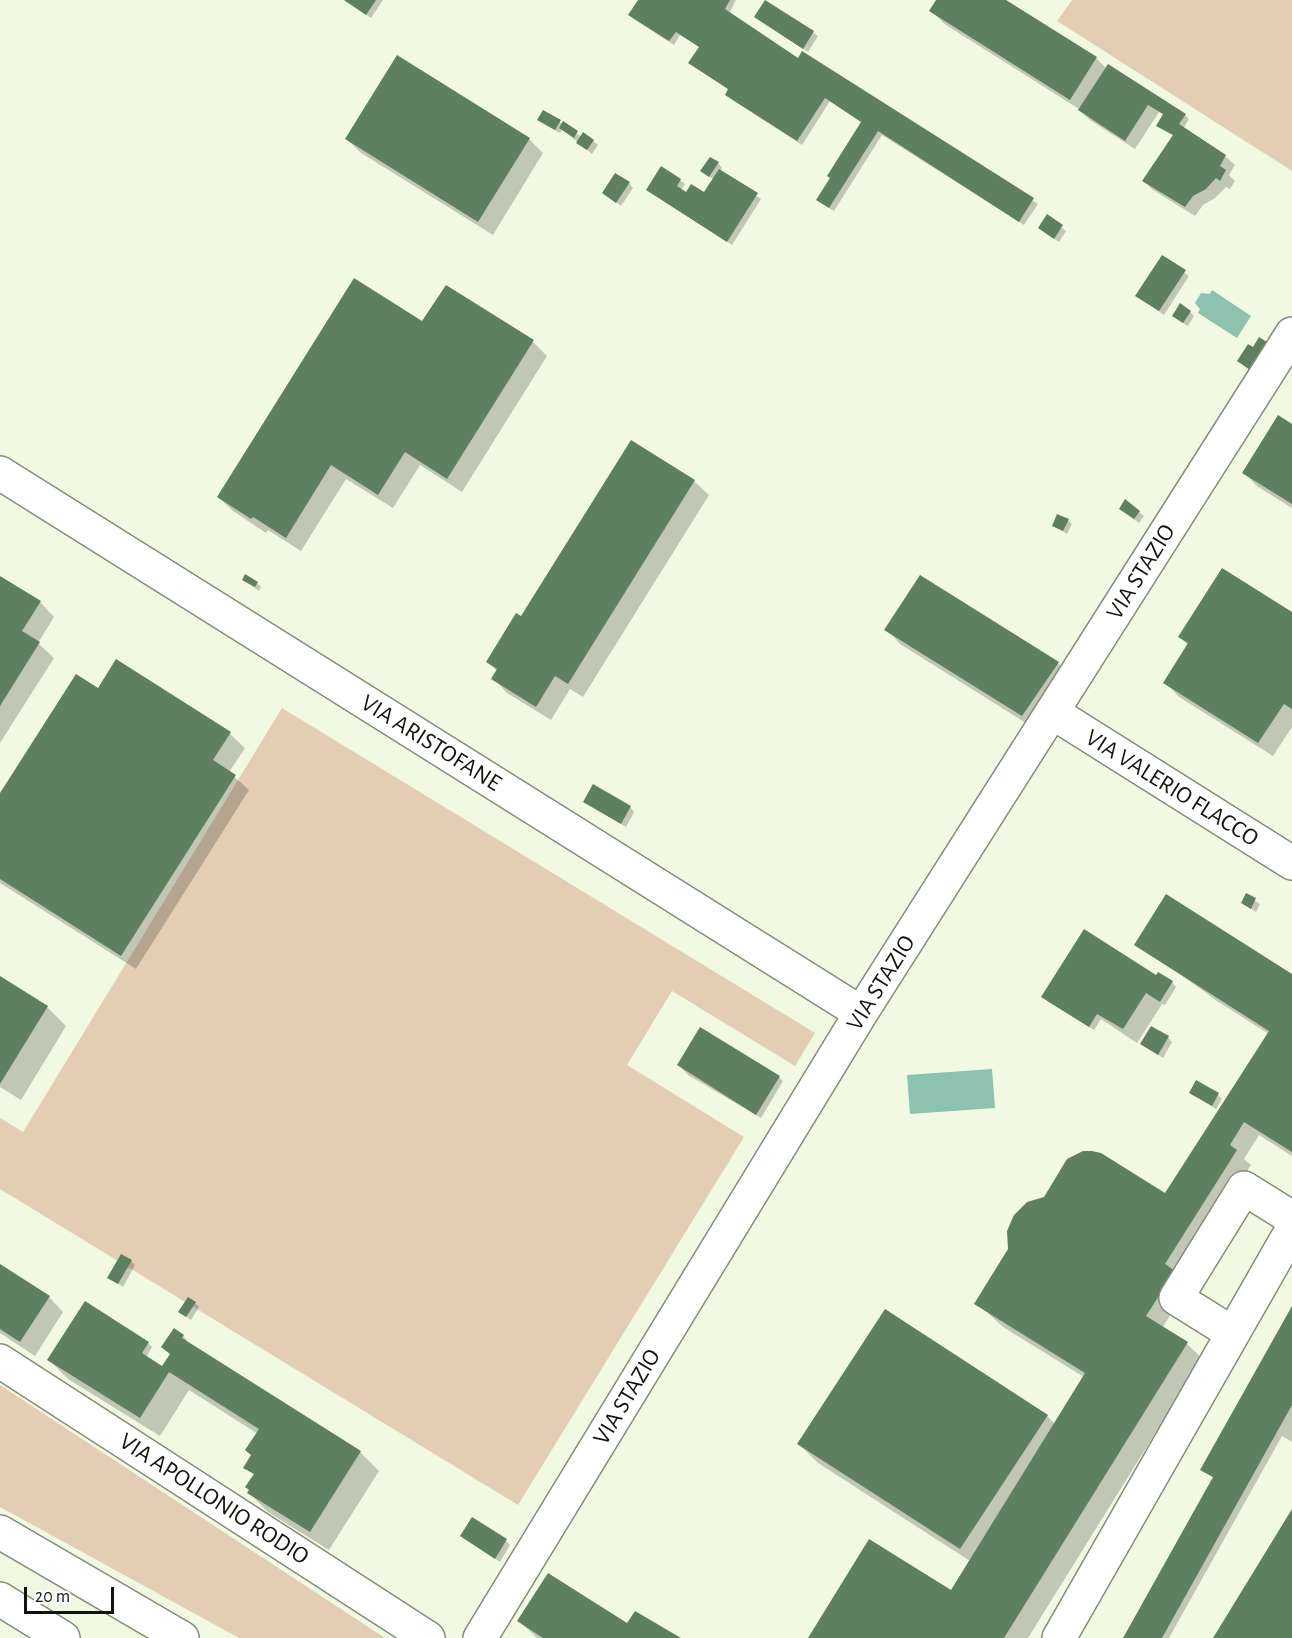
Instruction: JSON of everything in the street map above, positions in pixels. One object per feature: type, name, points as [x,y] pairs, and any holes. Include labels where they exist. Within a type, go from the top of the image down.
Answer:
[{"type":"street","name":"VIA STAZIO","points":[[480,1638],[861,1013],[1292,334]]},
{"type":"street","name":"VIA ARISTOFANE","points":[[0,473],[861,1013]]},
{"type":"street","name":"VIA VALERIO FLACCO","points":[[1052,712],[1292,863]]},
{"type":"street","points":[[1232,1334],[1176,1298],[1244,1188],[1292,1218]]},
{"type":"street","points":[[1059,1638],[1292,1230]]},
{"type":"street","name":"VIA APOLLONIO RODIO","points":[[0,1361],[428,1638]]},
{"type":"street","points":[[0,1532],[182,1638]]},
{"type":"street","points":[[0,1599],[63,1638]]},
{"type":"shaded area","points":[[1072,0],[1292,0],[1292,171],[1057,21]]},
{"type":"shaded area","points":[[282,708],[815,1033],[795,1066],[672,991],[627,1065],[744,1137],[518,1505],[0,1189],[0,1118],[23,1132]]},
{"type":"shaded area","points":[[0,1385],[385,1638],[239,1638],[0,1507]]},
{"type":"water","points":[[1212,290],[1251,316],[1237,338],[1198,313],[1200,309],[1195,303],[1201,293],[1210,294]]},
{"type":"water","points":[[992,1069],[995,1108],[910,1114],[907,1075]]},
{"type":"building","points":[[344,0],[376,0],[366,15]]},
{"type":"building","points":[[638,0],[730,0],[725,9],[798,58],[802,51],[1034,198],[1019,222],[878,131],[829,208],[816,200],[830,178],[827,176],[861,122],[825,98],[797,141],[725,95],[728,89],[688,63],[699,47],[676,32],[669,41],[628,15]]},
{"type":"building","points":[[765,0],[814,31],[803,49],[754,17]]},
{"type":"building","points":[[936,0],[1006,0],[1097,57],[1070,100],[929,11]]},
{"type":"building","points":[[397,55],[530,138],[478,222],[345,139]]},
{"type":"building","points":[[1108,64],[1186,114],[1179,124],[1226,155],[1220,166],[1226,170],[1220,181],[1216,178],[1206,189],[1193,196],[1185,207],[1142,181],[1173,135],[1156,126],[1163,114],[1148,105],[1125,141],[1078,110]]},
{"type":"building","points":[[543,110],[561,120],[555,130],[537,120]]},
{"type":"building","points":[[563,121],[578,131],[574,138],[559,128]]},
{"type":"building","points":[[583,132],[594,140],[587,150],[576,143]]},
{"type":"building","points":[[710,157],[719,162],[709,177],[700,171]]},
{"type":"building","points":[[661,166],[681,179],[677,186],[686,192],[691,184],[704,192],[719,169],[758,193],[727,242],[646,190]]},
{"type":"building","points":[[615,173],[630,182],[616,203],[602,193]]},
{"type":"building","points":[[1047,214],[1063,225],[1054,239],[1038,228]]},
{"type":"building","points":[[1162,255],[1186,270],[1159,311],[1135,296]]},
{"type":"building","points":[[354,278],[422,321],[446,285],[534,340],[447,479],[405,452],[378,495],[331,465],[286,538],[217,497]]},
{"type":"building","points":[[1180,303],[1191,311],[1183,323],[1172,316]]},
{"type":"building","points":[[1259,337],[1267,342],[1250,370],[1237,361],[1248,344],[1253,347]]},
{"type":"building","points":[[1278,415],[1292,424],[1292,504],[1242,473]]},
{"type":"building","points":[[631,440],[695,480],[568,684],[555,676],[536,707],[491,679],[497,669],[486,662],[516,613],[521,616]]},
{"type":"building","points":[[1125,499],[1140,511],[1134,519],[1119,509]]},
{"type":"building","points":[[1057,514],[1069,519],[1063,531],[1052,526]]},
{"type":"building","points":[[1222,568],[1292,612],[1292,709],[1284,704],[1258,743],[1163,683],[1188,643],[1178,637]]},
{"type":"building","points":[[245,574],[258,582],[255,587],[242,580]]},
{"type":"building","points":[[920,575],[1059,662],[1022,716],[884,630]]},
{"type":"building","points":[[0,576],[41,601],[22,631],[40,642],[0,706]]},
{"type":"building","points":[[116,659],[231,732],[213,760],[236,775],[121,956],[0,879],[0,793],[76,674],[98,688]]},
{"type":"building","points":[[593,784],[631,806],[621,824],[583,802]]},
{"type":"building","points":[[1246,893],[1256,898],[1251,909],[1241,903]]},
{"type":"building","points":[[1166,894],[1292,974],[1292,1152],[1244,1122],[1230,1145],[1237,1150],[1165,1264],[1175,1271],[1146,1316],[1188,1342],[1004,1638],[808,1638],[869,1539],[951,1590],[1085,1373],[974,1304],[1008,1249],[1007,1231],[1014,1215],[1027,1202],[1044,1197],[1067,1159],[1083,1151],[1101,1153],[1165,1193],[1269,1031],[1134,945]]},
{"type":"building","points":[[1084,929],[1156,975],[1158,972],[1173,981],[1160,1002],[1146,993],[1123,1029],[1097,1014],[1089,1027],[1041,997]]},
{"type":"building","points":[[0,976],[48,1006],[0,1084]]},
{"type":"building","points":[[1151,1026],[1169,1036],[1158,1055],[1140,1044]]},
{"type":"building","points":[[700,1027],[780,1076],[756,1115],[677,1065]]},
{"type":"building","points":[[1196,1080],[1219,1093],[1212,1106],[1189,1093]]},
{"type":"building","points":[[121,1254],[132,1260],[118,1284],[107,1278]]},
{"type":"building","points":[[0,1264],[50,1296],[20,1342],[0,1329]]},
{"type":"building","points":[[188,1297],[196,1302],[186,1317],[178,1312]]},
{"type":"building","points":[[85,1301],[149,1342],[142,1353],[162,1366],[170,1354],[161,1347],[174,1328],[184,1335],[182,1338],[361,1451],[310,1532],[247,1493],[249,1490],[245,1487],[254,1474],[243,1468],[251,1455],[245,1450],[259,1429],[169,1372],[140,1418],[47,1360]]},
{"type":"building","points":[[1292,1306],[1292,1405],[1162,1638],[1123,1638],[1213,1477],[1200,1470]]},
{"type":"building","points":[[885,1309],[1048,1415],[960,1549],[797,1444]]},
{"type":"building","points":[[1292,1509],[1292,1638],[1213,1638]]},
{"type":"building","points":[[472,1517],[507,1539],[495,1559],[460,1536]]},
{"type":"building","points":[[548,1573],[627,1623],[635,1611],[681,1638],[543,1638],[517,1621]]}]
